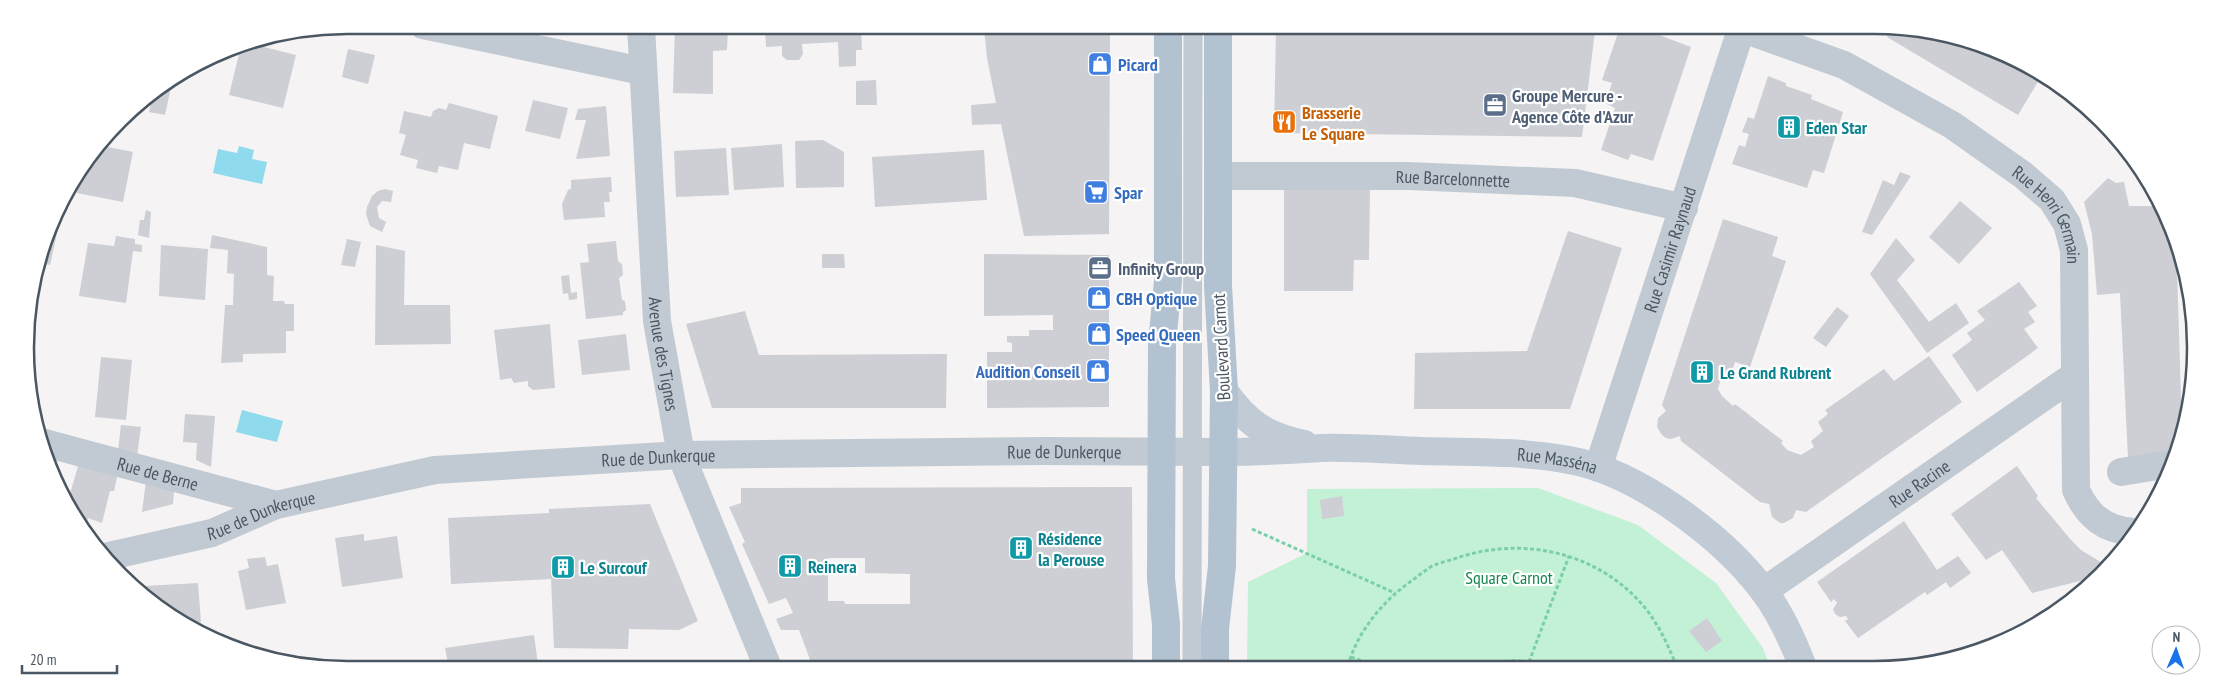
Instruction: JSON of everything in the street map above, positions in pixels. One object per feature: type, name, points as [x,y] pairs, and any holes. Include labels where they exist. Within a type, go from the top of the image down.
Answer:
[{"type":"main road","points":[[1166,661],[1166,624],[1161,579],[1162,344],[1168,281],[1168,34]]},
{"type":"main road","name":"Boulevard Carnot","points":[[1215,661],[1215,629],[1222,566],[1224,391],[1218,285],[1218,34]]},
{"type":"main road","points":[[1224,391],[1241,414],[1250,422],[1287,440],[1323,448]]},
{"type":"main road","name":"Rue Masséna","points":[[1223,452],[1261,452],[1323,448],[1532,455],[1570,460],[1598,468],[1633,484],[1668,504],[1719,543],[1764,591],[1800,661]]},
{"type":"street","points":[[464,34],[642,72]]},
{"type":"street","name":"Avenue des Tignes","points":[[641,34],[657,321],[681,455],[765,661]]},
{"type":"street","name":"Rue Casimir Raynaud","points":[[1598,468],[1740,34]]},
{"type":"street","name":"Rue Henri Germain","points":[[1760,34],[1844,65],[1952,125],[2023,175],[2052,200],[2067,224],[2074,250],[2076,490],[2083,505],[2096,519],[2118,531],[2127,532]]},
{"type":"street","name":"Rue Barcelonnette","points":[[1218,176],[1408,176],[1575,183],[1684,208]]},
{"type":"street","name":"Rue Racine","points":[[1764,591],[2075,376]]},
{"type":"street","name":"Rue de Berne","points":[[49,444],[276,505]]},
{"type":"street","name":"Rue de Dunkerque","points":[[113,555],[212,533],[276,505],[435,470],[681,455],[1162,450],[1223,452]]},
{"type":"street","points":[[2121,472],[2164,465]]},
{"type":"lane","points":[[1192,661],[1194,451],[1193,34]]},
{"type":"path","points":[[1248,527],[1395,592]]},
{"type":"path","points":[[1350,661],[1369,622],[1395,592],[1433,566],[1477,550],[1523,547],[1569,556],[1606,574],[1639,601],[1664,635],[1675,661]]},
{"type":"path","points":[[1529,661],[1569,556]]},
{"type":"path","points":[[1351,657],[1362,661]]},
{"type":"green space","name":"Square Carnot","points":[[1538,488],[1638,525],[1716,583],[1763,648],[1768,661],[1247,661],[1248,582],[1307,553],[1307,489]]},
{"type":"water","points":[[239,146],[254,150],[252,159],[267,162],[262,184],[213,173],[218,149],[237,153]]},
{"type":"water","points":[[242,410],[283,421],[277,442],[236,432]]},
{"type":"building","points":[[675,34],[728,34],[727,50],[713,51],[713,94],[673,93]]},
{"type":"building","points":[[765,34],[861,34],[862,50],[856,50],[856,66],[839,67],[838,42],[802,44],[803,54],[799,60],[787,60],[782,56],[782,46],[766,47]]},
{"type":"building","points":[[985,34],[1110,34],[1109,234],[1024,236],[1001,124],[972,125],[971,105],[996,103],[987,58]]},
{"type":"building","points":[[1276,34],[1595,34],[1582,137],[1274,133]]},
{"type":"building","points":[[1618,34],[1657,34],[1691,47],[1653,161],[1631,154],[1628,160],[1601,150],[1615,108],[1605,103],[1612,83],[1602,80]]},
{"type":"building","points":[[1888,34],[1914,36],[1955,44],[2012,66],[2038,81],[2018,115],[1887,37]]},
{"type":"building","points":[[260,46],[296,55],[283,108],[229,95],[239,53]]},
{"type":"building","points":[[348,49],[375,55],[368,84],[342,77]]},
{"type":"building","name":"Eden Star","points":[[1768,76],[1786,83],[1786,86],[1812,95],[1811,99],[1843,112],[1824,173],[1813,170],[1807,188],[1732,164],[1739,145],[1745,147],[1749,134],[1742,132],[1748,117],[1754,119]]},
{"type":"building","points":[[876,80],[877,105],[856,105],[856,81]]},
{"type":"building","points":[[171,89],[165,115],[149,112],[151,104]]},
{"type":"building","points":[[533,100],[568,108],[560,139],[525,131]]},
{"type":"building","points":[[449,103],[498,116],[490,149],[464,143],[458,170],[439,166],[437,173],[416,168],[418,160],[400,155],[406,135],[399,133],[404,111],[431,117],[433,111],[439,108],[446,110]]},
{"type":"building","points":[[606,106],[610,156],[576,159],[586,120],[575,120],[578,109]]},
{"type":"building","points":[[823,140],[844,152],[844,187],[796,188],[795,141]]},
{"type":"building","points":[[782,144],[784,187],[734,190],[731,148]]},
{"type":"building","points":[[107,147],[133,152],[123,202],[77,193],[87,173]]},
{"type":"building","points":[[726,148],[729,195],[676,197],[674,151]]},
{"type":"building","points":[[984,150],[987,200],[875,207],[872,157]]},
{"type":"building","points":[[1900,172],[1911,176],[1872,235],[1862,232],[1883,180],[1894,185]]},
{"type":"building","points":[[611,177],[612,192],[609,192],[610,202],[604,202],[605,217],[564,220],[562,204],[568,190],[571,189],[571,180]]},
{"type":"building","points":[[2108,178],[2116,183],[2124,182],[2129,206],[2153,206],[2171,247],[2177,268],[2181,408],[2169,454],[2128,458],[2120,293],[2097,295],[2092,234],[2084,202]]},
{"type":"building","points":[[1284,188],[1370,189],[1369,260],[1354,260],[1353,291],[1284,291]]},
{"type":"building","points":[[385,189],[393,191],[391,202],[382,201],[377,207],[379,218],[386,222],[382,232],[370,226],[366,214],[372,196],[378,191]]},
{"type":"building","points":[[1960,201],[1992,228],[1959,264],[1929,237]]},
{"type":"building","points":[[146,210],[151,212],[149,238],[138,235],[140,220],[144,220]]},
{"type":"building","name":"Le Grand Rubrent","points":[[1723,219],[1778,237],[1772,256],[1786,261],[1750,367],[1735,362],[1730,377],[1722,375],[1718,389],[1722,396],[1733,406],[1735,404],[1783,441],[1781,443],[1787,450],[1801,455],[1814,447],[1811,441],[1823,431],[1818,422],[1828,414],[1825,410],[1884,369],[1894,381],[1929,356],[1962,402],[1806,512],[1796,510],[1793,518],[1784,523],[1780,523],[1772,517],[1769,504],[1760,502],[1681,441],[1680,436],[1671,439],[1666,438],[1657,427],[1658,418],[1666,411],[1662,405]]},
{"type":"building","points":[[1568,231],[1622,248],[1570,409],[1414,409],[1415,353],[1527,351]]},
{"type":"building","points":[[57,233],[50,265],[45,264]]},
{"type":"building","points":[[212,235],[267,247],[267,275],[274,276],[273,301],[284,301],[285,304],[294,304],[294,331],[286,331],[286,353],[243,354],[243,362],[221,363],[225,305],[233,305],[234,274],[227,273],[228,250],[210,248]]},
{"type":"building","points":[[116,236],[135,239],[135,244],[142,245],[142,252],[133,251],[126,303],[79,296],[88,243],[114,246]]},
{"type":"building","points":[[1896,238],[1915,260],[1897,280],[1929,322],[1956,303],[1969,323],[1927,353],[1870,274]]},
{"type":"building","points":[[347,239],[361,242],[355,267],[341,265]]},
{"type":"building","points":[[616,241],[618,261],[622,264],[623,275],[619,278],[622,300],[625,301],[626,310],[623,312],[623,315],[586,319],[580,263],[589,262],[587,244]]},
{"type":"building","points":[[161,245],[208,249],[205,300],[159,296]]},
{"type":"building","points":[[376,245],[405,251],[404,305],[450,305],[451,344],[375,345]]},
{"type":"building","points":[[822,254],[844,254],[845,268],[822,268]]},
{"type":"building","points":[[984,254],[1109,255],[1109,407],[987,408],[987,352],[1012,352],[1012,343],[1007,342],[1007,336],[1029,336],[1029,330],[1053,330],[1053,315],[984,316]]},
{"type":"building","points":[[569,275],[571,293],[577,292],[577,299],[569,300],[568,293],[563,294],[561,276]]},
{"type":"building","points":[[2019,282],[2037,306],[2028,312],[2035,322],[2024,329],[2038,348],[1977,392],[1952,355],[1972,340],[1967,333],[1985,320],[1977,311]]},
{"type":"building","points":[[1837,307],[1849,316],[1826,347],[1813,338]]},
{"type":"building","points":[[745,311],[759,355],[947,354],[946,408],[712,408],[686,324]]},
{"type":"building","points":[[550,324],[555,388],[533,390],[528,386],[528,381],[514,383],[511,378],[500,380],[494,330]]},
{"type":"building","points":[[626,334],[630,370],[582,375],[578,340]]},
{"type":"building","points":[[101,357],[132,360],[126,420],[95,417]]},
{"type":"building","points":[[185,414],[215,416],[211,467],[196,460],[197,443],[183,442]]},
{"type":"building","points":[[121,425],[141,427],[137,456],[118,450]]},
{"type":"building","points":[[79,463],[118,473],[114,491],[110,491],[102,523],[88,518],[87,522],[70,494]]},
{"type":"building","points":[[2017,466],[2038,496],[2036,498],[2071,540],[2081,550],[2102,562],[2083,580],[2032,593],[2002,550],[1986,560],[1951,514]]},
{"type":"building","points":[[146,481],[174,490],[173,504],[142,512]]},
{"type":"building","points":[[1132,487],[1133,661],[811,661],[799,630],[781,630],[776,619],[793,613],[786,598],[769,604],[742,544],[745,542],[729,507],[741,503],[741,488]],"holes":[[[828,558],[865,558],[865,573],[910,574],[910,604],[845,604],[844,601],[828,601]]]},
{"type":"building","points":[[1342,496],[1344,516],[1322,519],[1320,500]]},
{"type":"building","name":"Le Surcouf","points":[[650,504],[698,621],[679,630],[629,629],[628,649],[554,648],[551,579],[451,584],[448,518],[549,513],[549,509]]},
{"type":"building","points":[[1904,521],[1937,570],[1958,556],[1971,573],[1950,588],[1946,582],[1927,595],[1925,592],[1858,638],[1845,621],[1848,619],[1846,616],[1840,617],[1835,614],[1833,609],[1837,603],[1834,599],[1831,602],[1817,582]]},
{"type":"building","points":[[364,534],[364,541],[397,536],[403,578],[342,587],[335,538]]},
{"type":"building","points":[[265,557],[267,566],[278,564],[286,603],[246,610],[238,571],[249,568],[247,559]]},
{"type":"building","points":[[198,583],[201,622],[197,622],[173,608],[145,586]]},
{"type":"building","points":[[1707,618],[1722,641],[1706,652],[1689,631]]},
{"type":"building","points":[[534,635],[538,661],[447,661],[445,648]]},
{"type":"place","name":"Picard","points":[[1100,64]]},
{"type":"place","name":"Groupe Mercure - Agence Côte d'Azur","points":[[1495,105]]},
{"type":"place","name":"Brasserie Le Square","points":[[1284,122]]},
{"type":"place","name":"Eden Star","points":[[1789,127]]},
{"type":"place","name":"Spar","points":[[1096,192]]},
{"type":"place","name":"Infinity Group","points":[[1100,268]]},
{"type":"place","name":"CBH Optique","points":[[1099,298]]},
{"type":"place","name":"Speed Queen","points":[[1099,334]]},
{"type":"place","name":"Audition Conseil","points":[[1098,371]]},
{"type":"place","name":"Le Grand Rubrent","points":[[1702,372]]},
{"type":"place","name":"Résidence la Perouse","points":[[1021,548]]},
{"type":"place","name":"Reinera","points":[[790,566]]},
{"type":"place","name":"Le Surcouf","points":[[563,567]]}]
